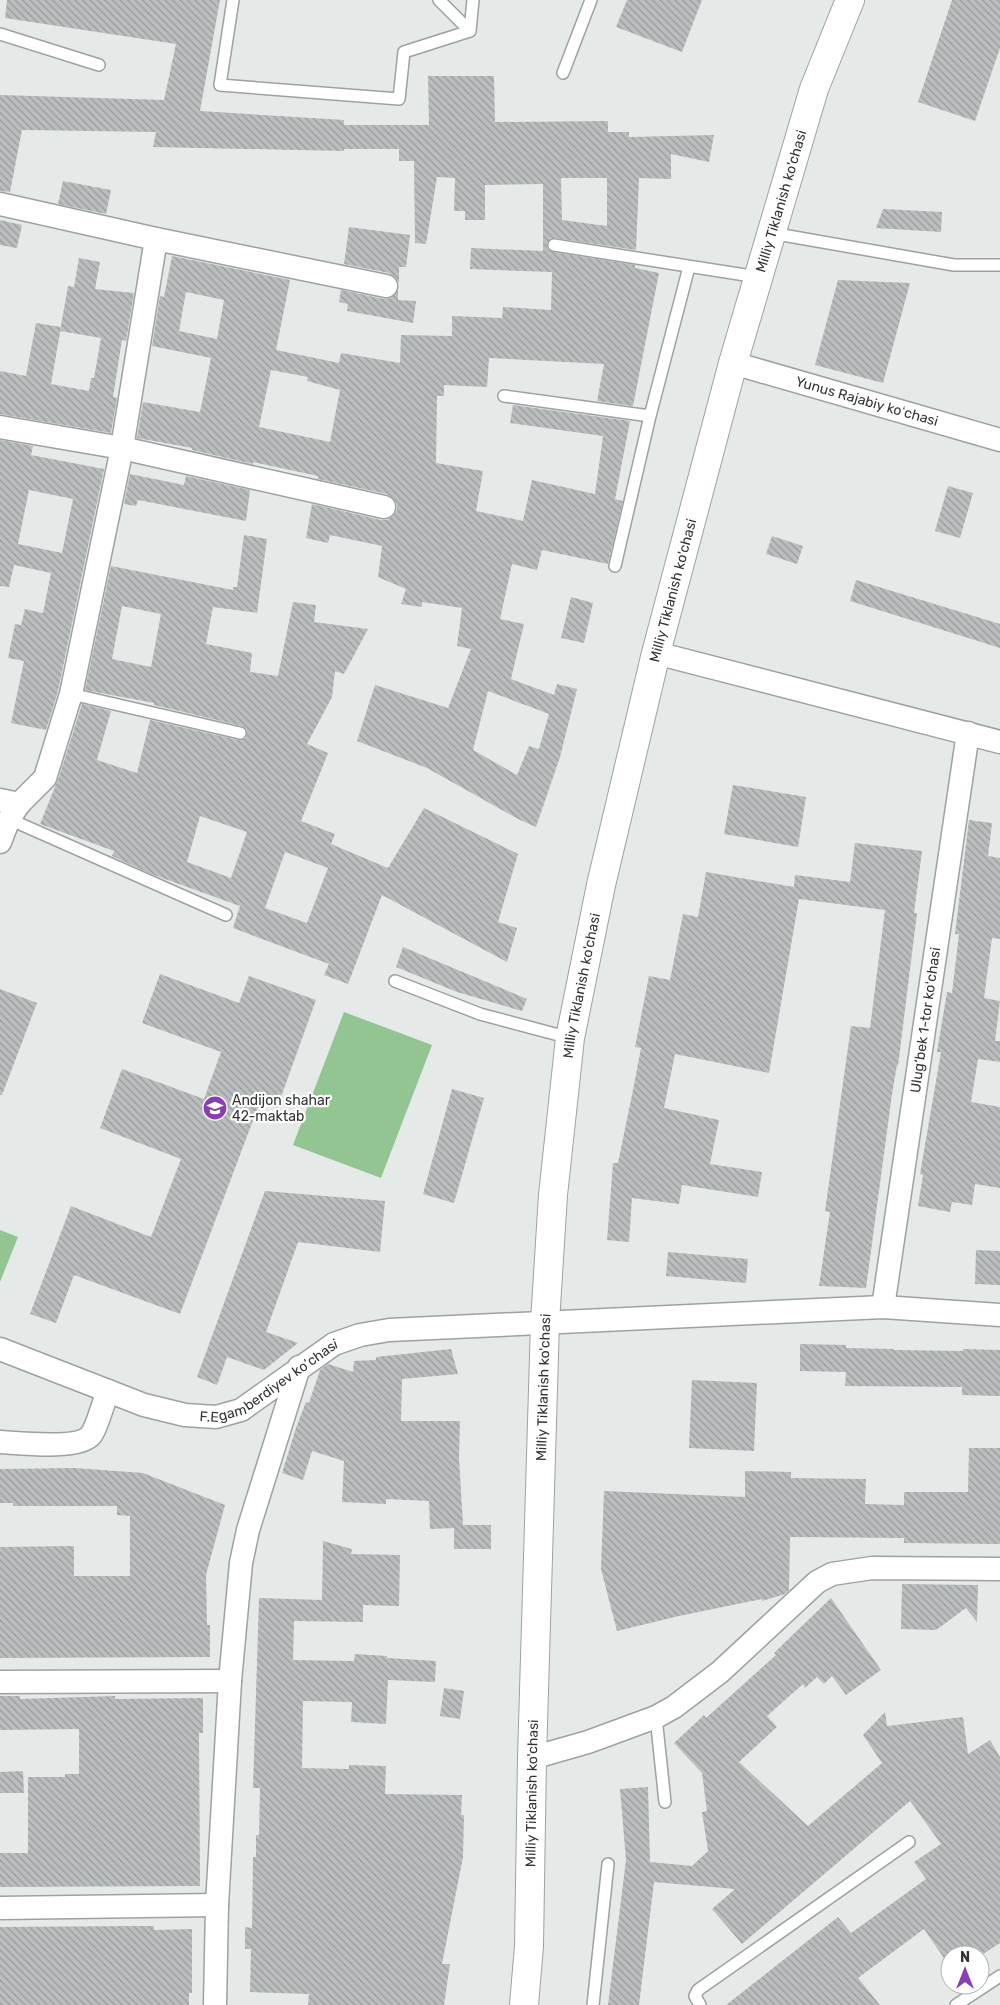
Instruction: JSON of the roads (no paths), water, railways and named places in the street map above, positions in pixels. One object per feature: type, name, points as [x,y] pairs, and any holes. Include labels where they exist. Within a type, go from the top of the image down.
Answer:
[{"type":"main road","name":"Milliy Tiklanish ko'chasi","points":[[524,2005],[528,1946],[546,1322],[553,1195],[570,1038],[601,885],[656,653],[733,363],[814,89],[850,0]]},
{"type":"street","points":[[0,204],[156,239],[386,286]]},
{"type":"street","points":[[0,842],[9,808],[45,778],[71,694],[122,448],[156,239]]},
{"type":"street","name":"Yunus Rajabiy koʻchasi","points":[[733,363],[1000,440]]},
{"type":"street","points":[[0,427],[122,448],[384,507]]},
{"type":"street","points":[[656,653],[1000,742]]},
{"type":"street","name":"Ulug‘bek 1-tor koʻchasi","points":[[882,1307],[968,733]]},
{"type":"street","name":"F.Egamberdiyev kо‘chasi","points":[[0,1349],[144,1405],[186,1415],[216,1417],[241,1410],[334,1344],[360,1335],[389,1330],[882,1307],[1000,1315]]},
{"type":"street","points":[[215,2005],[217,1905],[230,1681],[241,1563],[248,1530],[299,1367]]},
{"type":"street","points":[[0,1442],[79,1443],[92,1434],[108,1391]]},
{"type":"street","points":[[532,1758],[588,1742],[656,1717],[674,1707],[720,1672],[817,1582],[832,1574],[872,1568],[1000,1569]]},
{"type":"street","points":[[0,1682],[230,1681]]},
{"type":"street","points":[[0,1908],[217,1905]]},
{"type":"lane","points":[[233,0],[220,85],[399,99],[404,52],[470,31]]},
{"type":"lane","points":[[439,0],[470,31]]},
{"type":"lane","points":[[470,31],[473,0]]},
{"type":"lane","points":[[563,74],[591,0]]},
{"type":"lane","points":[[0,34],[99,65]]},
{"type":"lane","points":[[771,233],[954,265],[1000,265]]},
{"type":"lane","points":[[554,245],[758,277]]},
{"type":"lane","points":[[615,566],[650,416],[689,266]]},
{"type":"lane","points":[[504,396],[650,416]]},
{"type":"lane","points":[[71,694],[240,733]]},
{"type":"lane","points":[[9,808],[226,915]]},
{"type":"lane","points":[[395,981],[480,1014],[570,1038]]},
{"type":"lane","points":[[656,1717],[665,1802]]},
{"type":"lane","points":[[700,2005],[695,1996],[698,1990],[909,1842]]},
{"type":"lane","points":[[593,2005],[608,1864]]},
{"type":"lane","points":[[956,2005],[1000,1976]]},
{"type":"place","name":"Andijon shahar 42-maktab","points":[[215,1108]]}]
